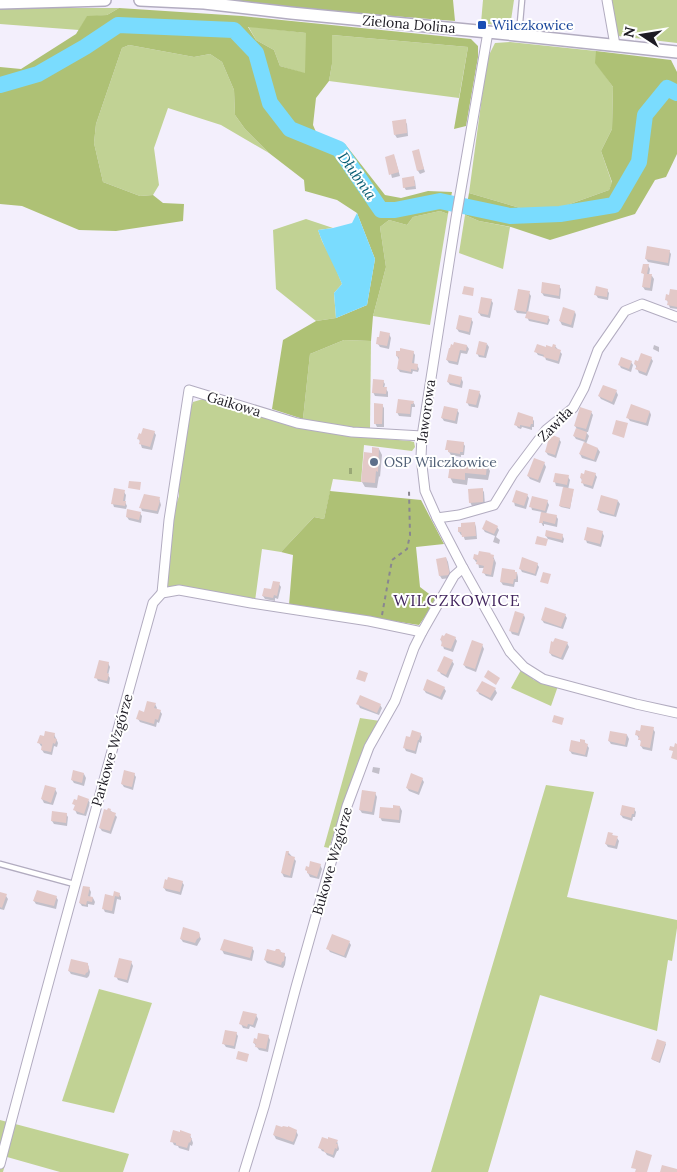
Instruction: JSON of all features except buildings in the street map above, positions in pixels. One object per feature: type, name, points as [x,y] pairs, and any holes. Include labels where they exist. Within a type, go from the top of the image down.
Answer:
[{"type":"street","points":[[0,2],[105,0]]},
{"type":"street","name":"Zielona Dolina","points":[[140,0],[204,2],[291,13],[677,52]]},
{"type":"street","points":[[607,0],[615,45]]},
{"type":"street","name":"Jaworowa","points":[[488,32],[456,218],[422,436],[421,457],[425,491],[463,568],[510,652],[524,668],[543,678],[636,704],[677,713]]},
{"type":"street","name":"Zawiła","points":[[437,518],[459,515],[494,505],[546,430],[573,408],[584,388],[598,350],[625,311],[642,304],[677,317]]},
{"type":"street","name":"Gaikowa","points":[[162,593],[169,520],[189,390],[297,423],[352,432],[422,436]]},
{"type":"street","name":"Bukowe Wzgórze","points":[[244,1172],[264,1107],[347,806],[369,748],[395,701],[414,648],[454,576],[463,568]]},
{"type":"street","points":[[162,593],[180,590],[380,623],[422,632]]},
{"type":"street","name":"Parkowe Wzgórze","points":[[0,1164],[74,884],[153,603],[162,593]]},
{"type":"lane","points":[[518,35],[522,0]]},
{"type":"lane","points":[[0,864],[74,884]]},
{"type":"path","points":[[380,623],[392,560],[407,549],[410,535],[409,491]]},
{"type":"green space","points":[[160,0],[453,0],[455,21],[266,6]]},
{"type":"green space","points":[[483,0],[514,0],[510,27],[481,23]]},
{"type":"green space","points":[[611,0],[677,0],[677,43],[618,36]]},
{"type":"green space","points":[[0,8],[119,8],[107,15],[87,17],[79,30],[0,24]]},
{"type":"green space","points":[[119,8],[242,16],[471,39],[478,46],[478,57],[466,126],[454,129],[468,47],[332,35],[332,64],[329,81],[316,98],[313,125],[316,132],[345,144],[385,195],[401,198],[428,191],[452,192],[448,214],[440,211],[413,217],[407,225],[389,220],[380,227],[386,267],[373,316],[371,341],[344,340],[310,354],[303,419],[272,409],[283,340],[316,321],[336,318],[367,305],[375,259],[357,213],[337,200],[305,191],[304,180],[269,153],[245,129],[235,115],[234,90],[222,62],[210,54],[194,57],[129,45],[122,48],[96,124],[94,143],[103,182],[140,196],[153,195],[163,203],[184,204],[183,221],[116,231],[79,230],[22,206],[0,204],[0,67],[21,69],[76,34],[87,16],[107,15]],"holes":[[[248,27],[306,33],[305,73],[280,66],[274,50],[256,40]]]},
{"type":"green space","points":[[248,26],[306,33],[306,74],[280,66],[274,50],[256,40]]},
{"type":"green space","points":[[332,35],[468,47],[459,98],[329,81],[332,64]]},
{"type":"green space","points":[[510,42],[596,51],[596,63],[613,87],[612,129],[601,151],[612,183],[609,190],[556,209],[527,210],[469,193],[487,59],[495,43]]},
{"type":"green space","points":[[129,45],[194,57],[210,54],[222,62],[234,90],[235,115],[245,129],[269,153],[221,125],[168,108],[154,148],[159,185],[153,195],[140,196],[103,182],[94,143],[96,124],[122,48]]},
{"type":"green space","points":[[596,51],[671,60],[677,72],[677,154],[666,177],[655,180],[635,214],[550,240],[511,227],[479,221],[465,215],[469,193],[527,210],[556,209],[609,190],[612,182],[601,151],[612,129],[613,87],[595,63]]},
{"type":"green space","points":[[440,211],[448,214],[430,325],[373,316],[386,267],[380,227],[389,220],[407,225],[413,217]]},
{"type":"green space","points":[[465,215],[479,221],[510,227],[503,269],[459,253]]},
{"type":"green space","points":[[306,219],[333,228],[318,230],[342,284],[334,293],[336,318],[316,321],[276,289],[273,230]]},
{"type":"green space","points":[[344,340],[371,341],[370,429],[330,425],[303,419],[310,354]]},
{"type":"green space","points":[[203,399],[299,426],[341,435],[410,441],[414,442],[415,447],[412,451],[364,445],[361,482],[333,479],[324,519],[314,517],[281,552],[262,549],[255,601],[200,590],[167,587],[174,511],[179,496],[188,414],[193,402]]},
{"type":"green space","points":[[330,491],[421,500],[444,544],[416,547],[420,587],[437,600],[419,625],[289,605],[293,555],[281,552],[314,517],[324,519]]},
{"type":"green space","points":[[521,670],[534,680],[558,686],[551,706],[511,688]]},
{"type":"green space","points":[[360,718],[380,721],[349,790],[329,848],[324,847]]},
{"type":"green space","points":[[546,785],[594,792],[567,897],[677,920],[672,961],[668,960],[657,1031],[540,995],[488,1172],[431,1172]]},
{"type":"green space","points":[[99,989],[152,1003],[114,1113],[62,1101]]},
{"type":"green space","points":[[0,1120],[129,1154],[123,1172],[60,1172],[7,1157],[3,1172],[0,1172]]},
{"type":"water","points":[[357,213],[375,259],[367,305],[336,318],[334,293],[342,284],[318,230],[352,223]]},
{"type":"waterway","name":"Dłubnia","points":[[0,85],[38,74],[85,47],[118,25],[234,30],[256,53],[270,103],[290,129],[339,149],[381,210],[395,210],[440,201],[510,216],[560,214],[614,205],[639,162],[645,115],[667,88],[677,93]]},
{"type":"place","name":"Wilczkowice","points":[[482,25]]},
{"type":"place","name":"OSP Wilczkowice","points":[[374,462]]},
{"type":"district","name":"WILCZKOWICE","points":[[457,600]]}]
